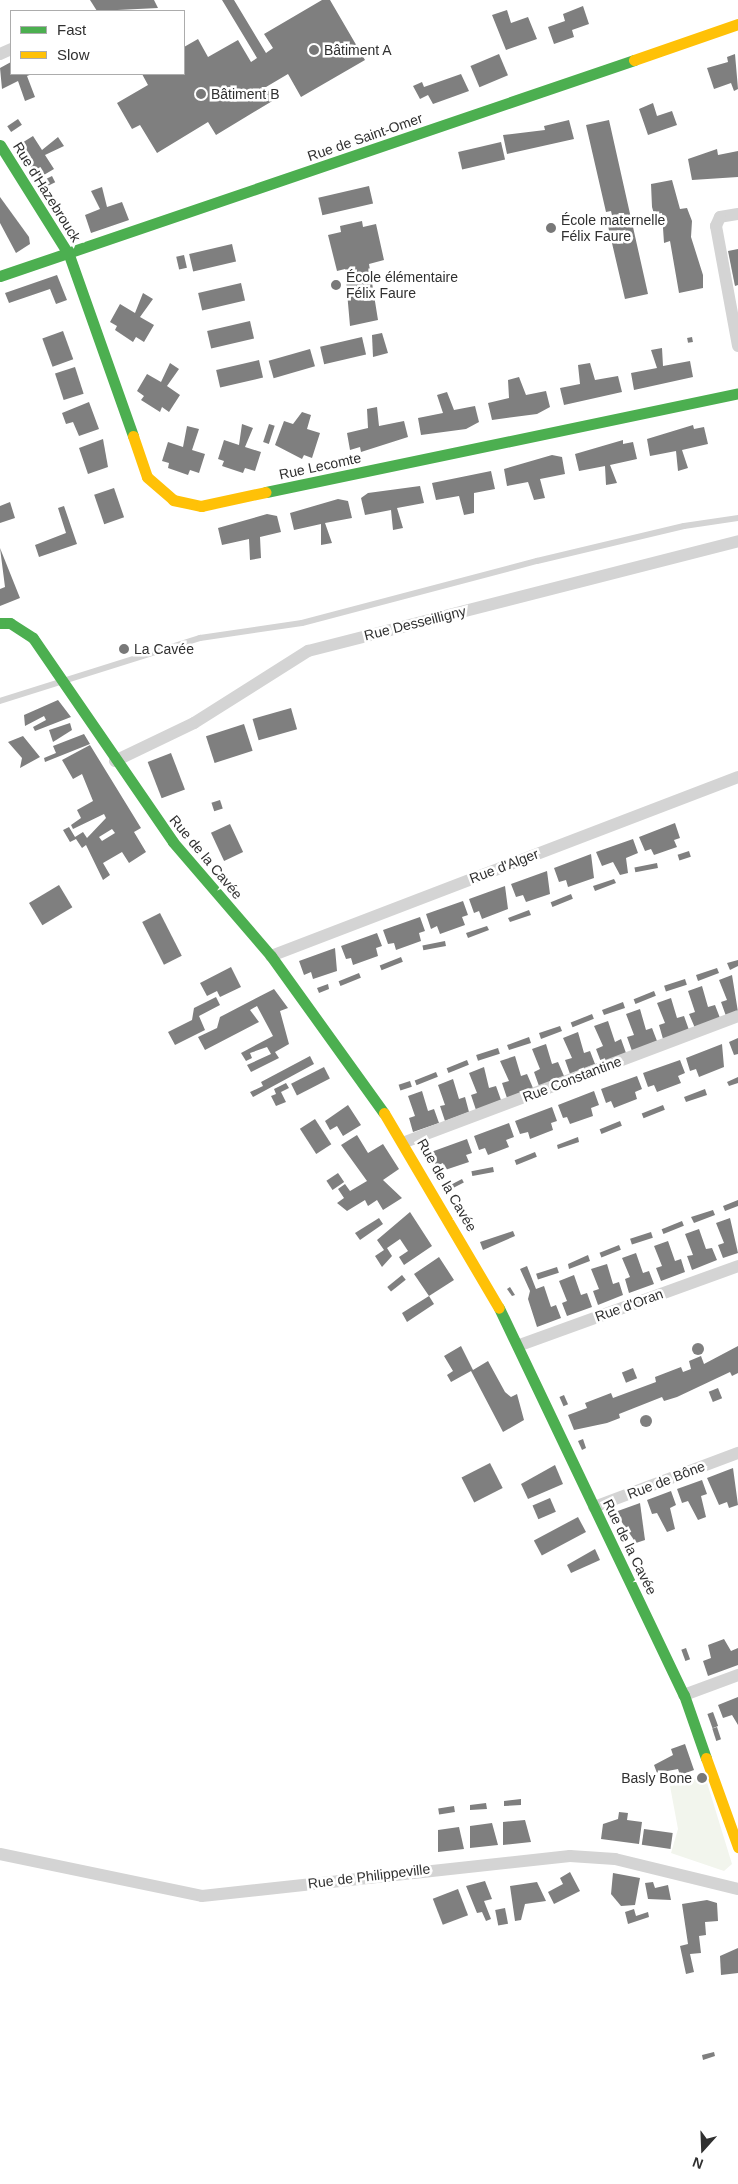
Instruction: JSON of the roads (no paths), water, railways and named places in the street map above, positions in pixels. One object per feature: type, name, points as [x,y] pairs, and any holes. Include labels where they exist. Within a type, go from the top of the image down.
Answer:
[{"type":"street","name":"Rue de Saint-Omer","points":[[0,276],[70,255],[738,24]]},
{"type":"street","name":"Rue d'Hazebrouck","points":[[0,145],[70,255]]},
{"type":"street","points":[[738,214],[720,217],[716,226],[738,346]]},
{"type":"street","name":"Rue Lecomte","points":[[70,255],[147,477],[173,500],[201,506],[738,392]]},
{"type":"street","name":"Rue Desseilligny","points":[[115,761],[194,723],[308,651],[738,541]]},
{"type":"street","name":"Rue de la Cavée","points":[[0,622],[10,623],[33,638],[61,682],[172,842],[271,956],[405,1142],[520,1345],[594,1507],[684,1695],[738,1846]]},
{"type":"street","name":"Rue d'Alger","points":[[271,956],[738,777]]},
{"type":"street","name":"Rue Constantine","points":[[405,1142],[738,1016]]},
{"type":"street","name":"Rue d'Oran","points":[[520,1345],[738,1266]]},
{"type":"street","name":"Rue de Bône","points":[[594,1507],[738,1453]]},
{"type":"street","points":[[684,1695],[738,1675]]},
{"type":"street","name":"Rue de Philippeville","points":[[0,1854],[202,1896],[570,1856],[615,1859],[738,1889]]},
{"type":"lane","points":[[0,701],[200,638],[302,623],[684,526],[738,518]]},
{"type":"place","name":"Bâtiment A","points":[[314,50]]},
{"type":"place","name":"Bâtiment B","points":[[201,94]]},
{"type":"place","name":"École maternelle Félix Faure","points":[[551,228]]},
{"type":"place","name":"École élémentaire Félix Faure","points":[[336,285]]},
{"type":"place","name":"La Cavée","points":[[124,649]]},
{"type":"place","name":"Basly Bone","points":[[702,1778]]}]
